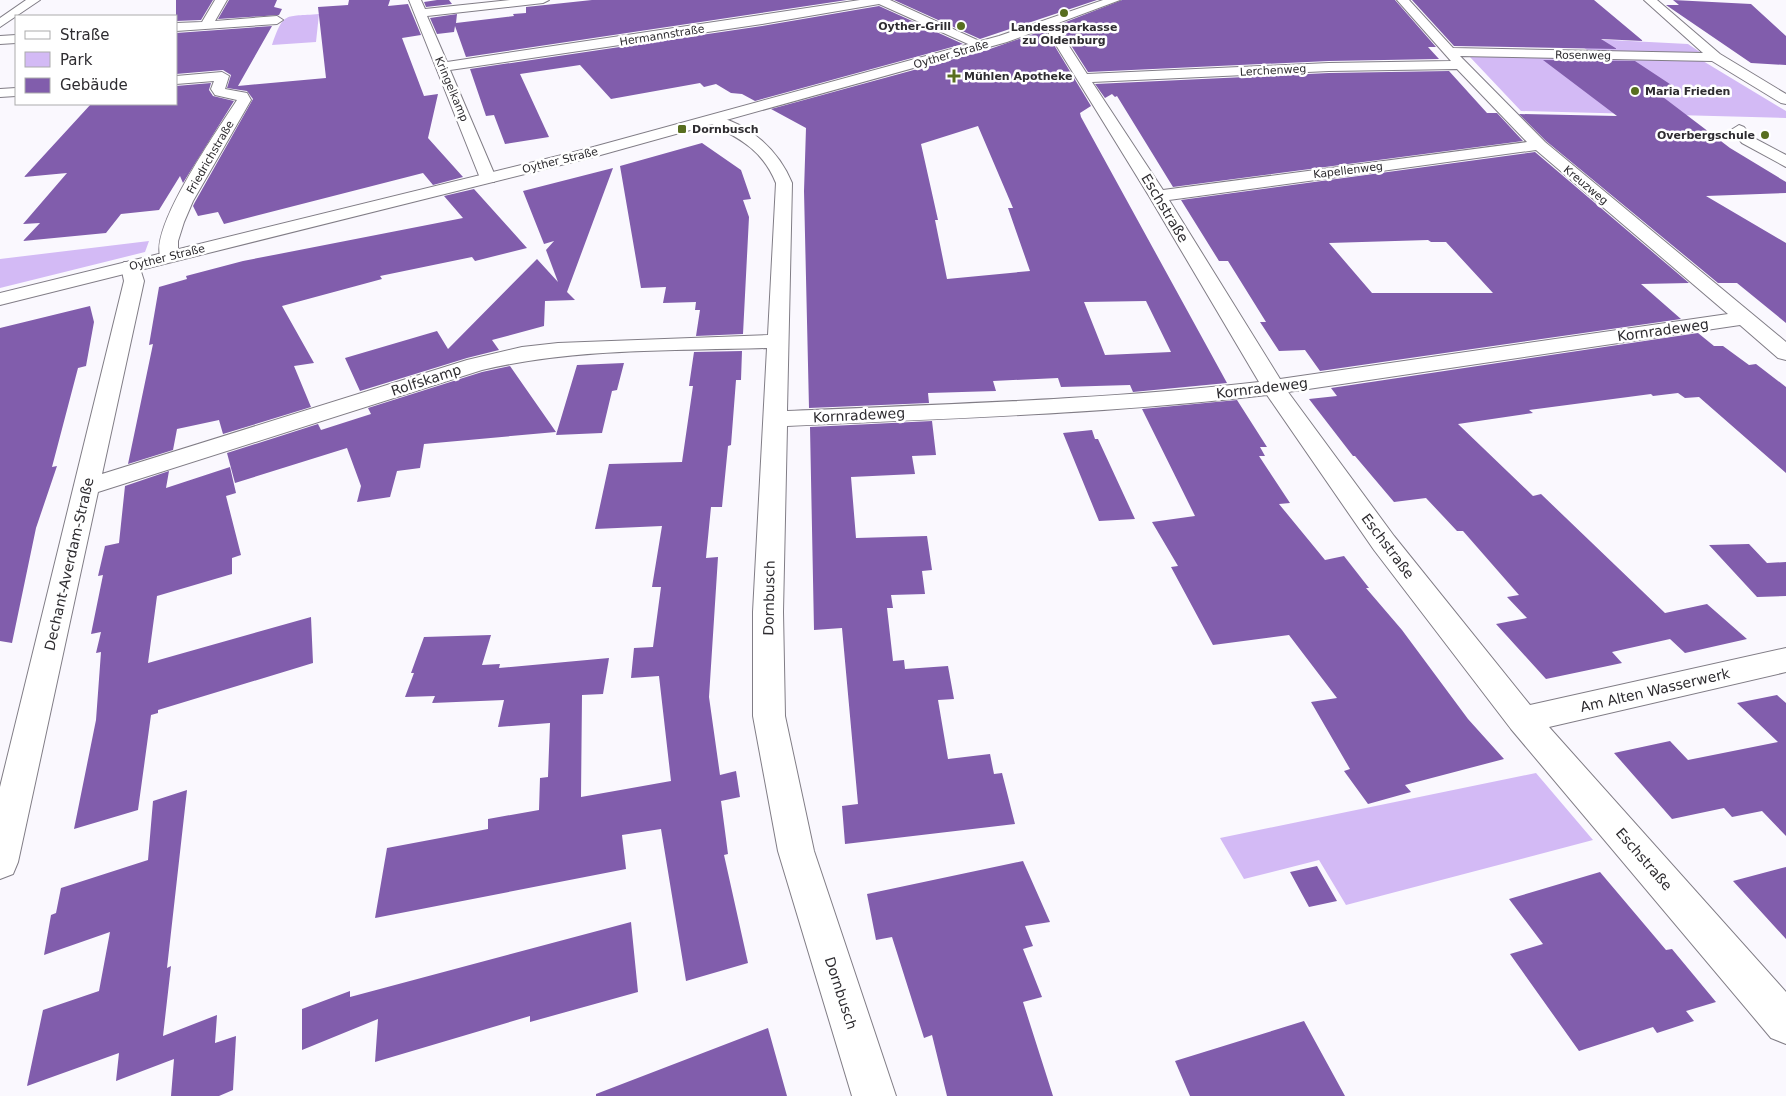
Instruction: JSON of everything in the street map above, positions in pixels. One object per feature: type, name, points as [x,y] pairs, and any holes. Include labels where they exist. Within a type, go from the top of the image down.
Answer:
[{"type":"street","points":[[3,19],[34,0]]},
{"type":"street","points":[[206,25],[221,0]]},
{"type":"street","points":[[417,6],[543,0]]},
{"type":"street","points":[[880,0],[982,46]]},
{"type":"street","name":"Hermannstraße","points":[[443,67],[762,20],[880,0]]},
{"type":"street","name":"Oyther Straße","points":[[0,299],[715,120],[982,46],[1114,0]]},
{"type":"street","name":"Kreuzweg","points":[[1403,0],[1539,145],[1786,353]]},
{"type":"street","points":[[1650,0],[1715,58],[1786,100]]},
{"type":"street","name":"Kringelkamp","points":[[417,6],[488,178]]},
{"type":"street","points":[[178,27],[277,20]]},
{"type":"street","name":"Eschstraße","points":[[1049,24],[1158,196],[1273,387],[1384,543],[1524,720],[1786,1023]]},
{"type":"street","points":[[0,40],[15,39]]},
{"type":"street","name":"Rosenweg","points":[[1450,52],[1715,58]]},
{"type":"street","name":"Lerchenweg","points":[[1084,78],[1329,67],[1462,65]]},
{"type":"street","points":[[1743,74],[1769,76]]},
{"type":"street","name":"Friedrichstraße","points":[[169,256],[167,250],[177,214],[244,100],[242,96],[220,92],[218,89],[222,76],[178,80]]},
{"type":"street","points":[[0,93],[15,92]]},
{"type":"street","name":"Dornbusch","points":[[715,120],[756,142],[770,153],[779,167],[784,183],[768,612],[769,716],[796,851],[874,1096]]},
{"type":"street","points":[[1739,130],[1747,140],[1786,162]]},
{"type":"street","name":"Kapellenweg","points":[[1158,196],[1539,145]]},
{"type":"street","name":"Dechant-Averdam-Straße","points":[[0,862],[134,282],[131,266]]},
{"type":"street","name":"Kornradeweg","points":[[776,418],[1080,405],[1181,398],[1273,387],[1745,318]]},
{"type":"street","name":"Rolfskamp","points":[[87,487],[475,365],[522,354],[558,350],[778,341]]},
{"type":"street","name":"Am Alten Wasserwerk","points":[[1524,720],[1786,660]]},
{"type":"green space","points":[[319,14],[316,42],[272,45],[279,26],[287,18]]},
{"type":"green space","points":[[1571,38],[1688,44],[1703,54],[1591,53]]},
{"type":"green space","points":[[1469,56],[1703,61],[1786,111],[1786,118],[1521,111]]},
{"type":"green space","points":[[149,241],[145,252],[0,288],[0,259]]},
{"type":"green space","points":[[1536,773],[1593,840],[1346,905],[1319,860],[1244,879],[1220,838]]},
{"type":"building","points":[[176,0],[213,0],[201,20],[178,21],[178,15],[176,15]]},
{"type":"building","points":[[229,0],[277,0],[274,7],[282,9],[279,15],[218,19]]},
{"type":"building","points":[[349,0],[390,0],[388,6],[408,4],[421,35],[402,38],[424,96],[438,94],[428,138],[463,177],[433,185],[423,173],[224,224],[218,212],[198,216],[193,206],[253,99],[247,91],[227,88],[231,75],[223,70],[178,74],[178,33],[272,26],[238,86],[326,78],[318,7],[348,5]]},
{"type":"building","points":[[449,0],[452,4],[426,7],[424,2]]},
{"type":"building","points":[[592,0],[847,0],[466,57],[455,26],[454,32],[437,34],[430,18],[457,14],[456,23],[514,16],[513,14],[526,13],[526,7]]},
{"type":"building","points":[[894,0],[1097,0],[980,39]]},
{"type":"building","points":[[1122,0],[1395,0],[1436,47],[1428,47],[1439,59],[1329,61],[1088,72],[1058,25]]},
{"type":"building","points":[[1412,0],[1594,0],[1643,41],[1601,39],[1617,49],[1454,46]]},
{"type":"building","points":[[1673,0],[1751,4],[1786,36],[1786,65],[1751,63],[1666,5],[1679,5]]},
{"type":"building","points":[[879,6],[963,44],[755,101],[742,94],[731,93],[716,84],[704,87],[700,83],[611,99],[580,65],[520,74],[549,137],[505,144],[494,115],[486,116],[470,69],[762,26]]},
{"type":"building","points":[[1045,30],[1091,106],[1080,113],[1081,117],[1227,383],[1133,392],[1130,385],[1061,387],[1058,378],[993,381],[996,391],[928,393],[929,403],[809,408],[804,191],[806,128],[771,109],[987,50]],"holes":[[[978,126],[1013,208],[1008,208],[1030,271],[947,279],[935,220],[938,220],[921,144]],[[1146,301],[1171,352],[1105,355],[1084,302]]]},
{"type":"building","points":[[1543,60],[1635,61],[1682,92],[1659,94],[1730,148],[1786,182],[1786,193],[1706,196],[1786,243],[1786,323],[1737,283],[1718,283],[1546,141],[1519,114],[1617,116]]},
{"type":"building","points":[[1449,71],[1487,113],[1497,113],[1523,141],[1173,187],[1117,96],[1115,97],[1112,94],[1105,98],[1095,84],[1329,73]]},
{"type":"building","points":[[211,83],[209,90],[213,96],[234,101],[183,183],[180,176],[159,210],[121,214],[106,233],[23,241],[40,223],[23,224],[67,173],[24,177],[90,105],[178,105],[178,86]]},
{"type":"building","points":[[702,143],[741,170],[751,199],[743,200],[749,217],[743,334],[696,336],[700,310],[695,310],[696,302],[663,303],[666,287],[641,288],[620,166]]},
{"type":"building","points":[[1535,152],[1689,283],[1641,284],[1681,319],[1320,371],[1305,350],[1279,351],[1260,322],[1266,322],[1228,261],[1219,261],[1181,200]],"holes":[[[1428,240],[1431,242],[1446,242],[1493,293],[1372,293],[1329,243]]]},
{"type":"building","points":[[613,168],[567,292],[575,300],[545,301],[544,326],[492,340],[499,350],[360,391],[345,358],[437,331],[448,349],[537,259],[558,282],[546,250],[554,241],[544,244],[523,191]]},
{"type":"building","points":[[474,189],[527,248],[475,261],[472,257],[380,276],[382,279],[282,306],[314,363],[294,366],[311,407],[223,434],[219,420],[177,429],[173,450],[128,464],[153,344],[149,345],[159,287],[187,279],[186,276],[243,261],[463,218],[444,196]]},
{"type":"building","points":[[90,306],[94,322],[86,366],[78,368],[52,467],[57,466],[36,528],[12,643],[0,641],[0,328]]},
{"type":"building","points":[[1698,333],[1714,346],[1723,346],[1749,365],[1756,364],[1786,387],[1786,473],[1699,397],[1685,398],[1678,393],[1653,396],[1651,394],[1529,410],[1533,413],[1458,424],[1533,496],[1541,494],[1665,613],[1707,604],[1747,639],[1685,653],[1670,639],[1612,652],[1622,663],[1546,679],[1496,624],[1527,618],[1507,597],[1519,595],[1463,531],[1457,531],[1426,498],[1394,502],[1353,456],[1309,399],[1337,396],[1331,388]]},
{"type":"building","points":[[742,351],[741,380],[736,380],[731,445],[728,446],[722,507],[711,507],[706,558],[718,557],[709,697],[720,775],[736,771],[740,797],[721,801],[728,854],[724,855],[748,963],[686,981],[661,829],[622,835],[626,869],[375,918],[387,848],[488,829],[488,819],[539,810],[540,778],[548,777],[550,723],[498,727],[504,700],[432,703],[435,696],[405,697],[414,673],[411,673],[424,637],[491,635],[482,665],[500,664],[499,668],[609,658],[603,694],[582,695],[581,797],[671,781],[659,676],[631,678],[634,648],[653,647],[661,587],[652,587],[662,526],[595,529],[609,464],[682,462],[693,386],[689,386],[694,352]]},
{"type":"building","points":[[624,363],[617,390],[612,391],[602,433],[556,435],[577,365]]},
{"type":"building","points":[[510,366],[556,432],[424,444],[420,468],[397,471],[390,497],[357,502],[361,486],[347,448],[235,483],[227,453],[318,424],[321,430],[371,414],[368,408],[482,372]]},
{"type":"building","points":[[1237,400],[1267,447],[1260,447],[1265,456],[1259,456],[1290,503],[1279,504],[1325,560],[1344,556],[1369,588],[1366,588],[1402,630],[1468,719],[1504,759],[1405,785],[1411,792],[1368,804],[1344,771],[1350,769],[1311,702],[1337,698],[1289,635],[1213,645],[1171,567],[1178,566],[1152,522],[1195,516],[1142,409]]},
{"type":"building","points":[[932,421],[936,455],[912,456],[915,474],[851,477],[856,538],[927,536],[932,570],[922,571],[925,594],[891,595],[893,608],[887,608],[893,661],[904,660],[905,669],[948,666],[954,699],[938,700],[948,759],[990,754],[994,774],[1002,773],[1015,824],[845,844],[842,806],[858,804],[842,628],[814,630],[810,427]]},
{"type":"building","points":[[1092,430],[1135,519],[1099,521],[1063,433]]},
{"type":"building","points":[[230,467],[236,493],[226,496],[241,555],[232,558],[232,574],[157,596],[148,663],[311,617],[313,663],[158,710],[158,713],[151,715],[138,810],[74,829],[96,720],[101,652],[96,653],[101,632],[91,634],[103,575],[98,576],[105,546],[119,543],[125,486],[169,471],[166,488]]},
{"type":"building","points":[[1749,544],[1767,563],[1786,562],[1786,596],[1757,597],[1709,545]]},
{"type":"building","points":[[1777,695],[1786,703],[1786,836],[1762,811],[1732,817],[1724,808],[1672,819],[1614,753],[1670,741],[1688,760],[1778,742],[1737,703]]},
{"type":"building","points":[[187,790],[167,968],[171,966],[163,1036],[217,1015],[215,1043],[236,1036],[233,1090],[219,1096],[171,1096],[174,1059],[116,1081],[119,1053],[27,1086],[43,1010],[99,991],[110,932],[44,955],[51,915],[56,913],[61,888],[148,860],[153,801]]},
{"type":"building","points":[[1023,861],[1050,922],[1025,926],[1033,946],[1023,949],[1042,997],[1023,1002],[1053,1096],[947,1096],[932,1035],[924,1038],[892,937],[876,940],[867,894]]},
{"type":"building","points":[[1317,866],[1337,901],[1309,907],[1290,872]]},
{"type":"building","points":[[1786,867],[1786,939],[1733,881]]},
{"type":"building","points":[[1600,872],[1666,950],[1672,949],[1716,1002],[1686,1011],[1694,1021],[1657,1033],[1653,1027],[1579,1051],[1510,954],[1543,944],[1509,899]]},
{"type":"building","points":[[631,922],[638,992],[530,1022],[530,1016],[375,1062],[378,1019],[302,1050],[302,1009],[350,991],[350,997]]},
{"type":"building","points":[[1304,1021],[1345,1096],[1190,1096],[1175,1061]]},
{"type":"building","points":[[768,1028],[787,1096],[596,1096],[596,1094]]},
{"type":"place","name":"Landessparkasse zu Oldenburg","points":[[1064,13]]},
{"type":"place","name":"Oyther-Grill","points":[[961,26]]},
{"type":"place","name":"Mühlen Apotheke","points":[[954,76]]},
{"type":"place","name":"Maria Frieden","points":[[1635,91]]},
{"type":"place","name":"Dornbusch","points":[[682,129]]},
{"type":"place","name":"Overbergschule","points":[[1765,135]]}]
